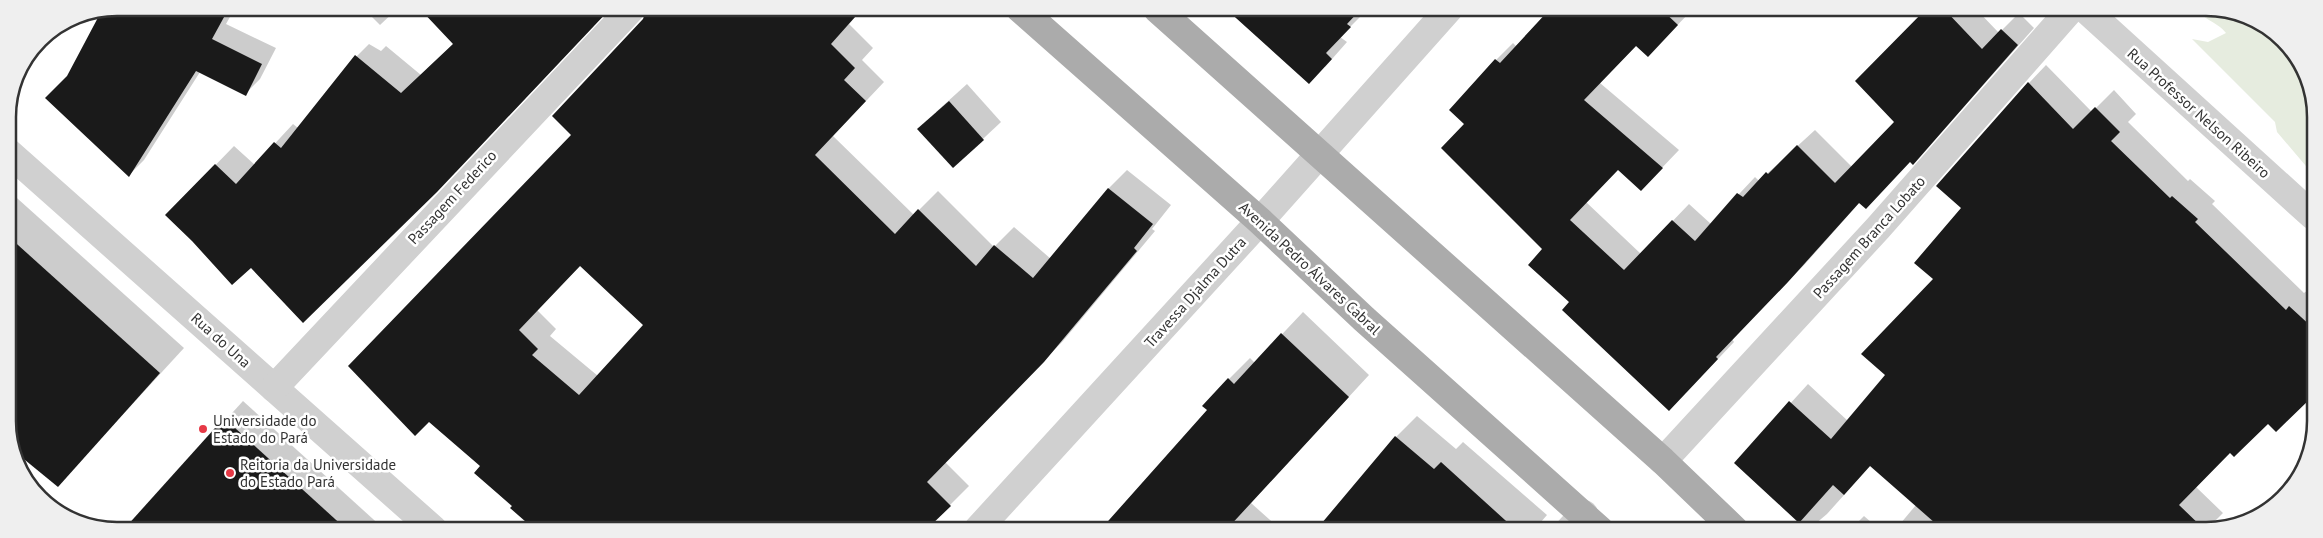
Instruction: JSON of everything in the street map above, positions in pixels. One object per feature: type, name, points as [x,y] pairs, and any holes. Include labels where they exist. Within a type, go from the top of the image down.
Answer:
[{"type":"main road","name":"Avenida Pedro Álvares Cabral","points":[[1028,16],[1260,221],[1582,522]]},
{"type":"main road","points":[[1166,16],[1663,461],[1727,522]]},
{"type":"street","name":"Passagem Federico","points":[[274,388],[624,16]]},
{"type":"street","name":"Travessa Djalma Dutra","points":[[984,522],[1260,221],[1443,16]]},
{"type":"street","name":"Passagem Branca Lobato","points":[[1663,461],[1878,228],[2064,16]]},
{"type":"street","name":"Rua Professor Nelson Ribeiro","points":[[2093,16],[2307,211]]},
{"type":"street","name":"Rua do Una","points":[[16,159],[425,522]]},
{"type":"shaded area","points":[[2203,16],[2225,18],[2244,24],[2267,37],[2286,56],[2296,73],[2305,98],[2307,167],[2277,132],[2275,122],[2192,39],[2208,42],[2226,33]]},
{"type":"building","points":[[117,16],[225,16],[212,39],[262,64],[246,96],[196,71],[129,177],[45,98],[67,76],[97,19]]},
{"type":"building","points":[[427,16],[603,16],[437,192],[303,323],[251,268],[232,285],[192,241],[165,215],[215,164],[236,184],[274,142],[281,148],[355,55],[401,93],[453,44]]},
{"type":"building","points":[[644,16],[856,16],[831,44],[855,68],[844,80],[866,101],[815,155],[895,234],[918,209],[976,266],[994,245],[1033,278],[1108,188],[1153,224],[1134,248],[1137,251],[1044,362],[927,482],[951,506],[934,522],[526,522],[510,508],[512,506],[474,473],[480,466],[429,422],[415,436],[348,366],[571,135],[552,116]],"holes":[[[580,266],[643,325],[579,395],[532,355],[538,349],[519,330]]]},
{"type":"building","points":[[1234,16],[1354,16],[1347,24],[1351,27],[1326,53],[1332,59],[1309,84]]},
{"type":"building","points":[[1544,16],[1668,16],[1678,25],[1648,57],[1636,46],[1584,100],[1663,168],[1641,191],[1618,170],[1570,220],[1624,270],[1672,220],[1695,241],[1737,193],[1743,197],[1766,172],[1768,174],[1797,145],[1835,183],[1894,122],[1855,81],[1919,16],[1951,16],[1982,49],[2001,29],[2018,45],[1913,165],[1910,162],[1866,209],[1859,203],[1788,282],[1716,357],[1718,359],[1669,411],[1562,310],[1569,302],[1528,265],[1542,249],[1441,148],[1464,124],[1449,110],[1495,59],[1500,63]]},
{"type":"building","points":[[2028,82],[2073,129],[2095,107],[2120,132],[2111,141],[2170,198],[2172,196],[2198,219],[2195,222],[2286,310],[2289,306],[2307,322],[2307,402],[2276,432],[2268,424],[2234,457],[2230,453],[2179,505],[2197,522],[1934,522],[1870,466],[1844,495],[1833,485],[1798,522],[1734,463],[1789,401],[1831,439],[1885,375],[1861,354],[1933,279],[1914,263],[1961,208],[1936,186]]},
{"type":"building","points":[[949,101],[984,140],[953,168],[917,129]]},
{"type":"building","points":[[16,243],[160,373],[58,487],[24,459],[18,440],[16,427]]},
{"type":"building","points":[[1281,333],[1349,397],[1233,522],[1107,522],[1207,410],[1202,406],[1228,378],[1234,384]]},
{"type":"building","name":"Reitoria da Universidade do Estado Pará","points":[[224,418],[338,522],[130,522]]},
{"type":"building","points":[[1395,436],[1434,469],[1441,462],[1507,522],[1323,522]]},
{"type":"place","name":"Universidade do Estado do Pará","points":[[203,429]]},
{"type":"place","name":"Reitoria da Universidade do Estado Pará","points":[[230,473]]}]
